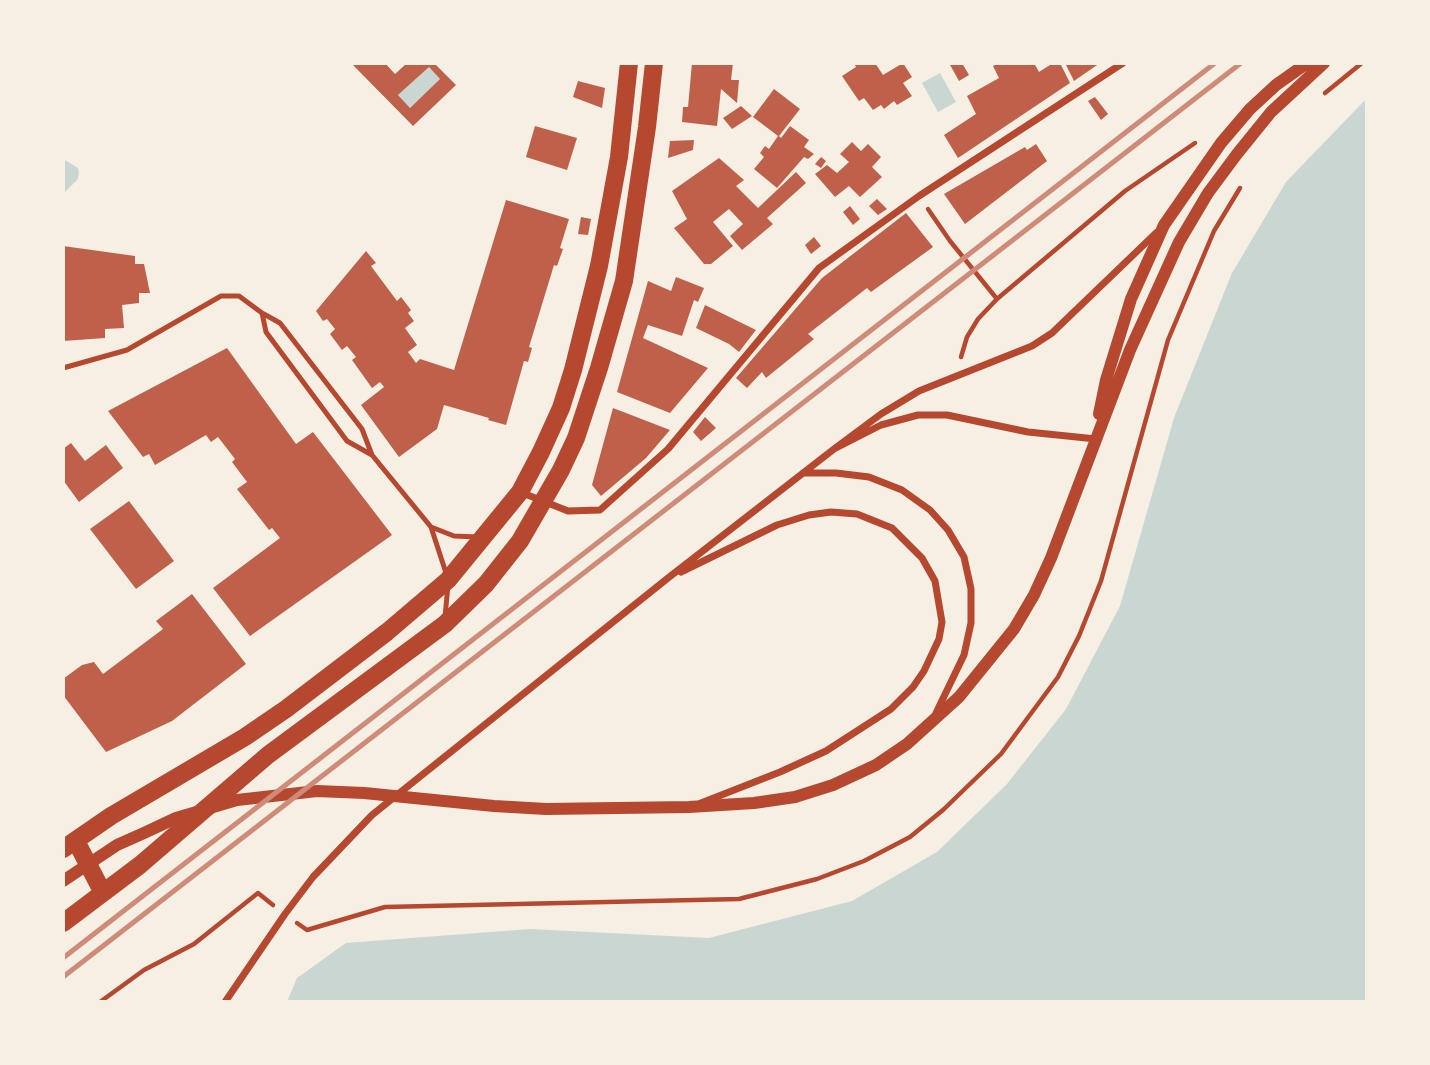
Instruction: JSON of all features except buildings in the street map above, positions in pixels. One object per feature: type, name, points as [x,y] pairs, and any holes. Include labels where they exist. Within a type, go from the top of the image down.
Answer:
[{"type":"main road","points":[[103,893],[69,845],[111,816],[245,737],[387,632],[448,580],[520,492],[561,408],[573,370],[598,266],[619,157],[629,63]]},
{"type":"main road","points":[[63,923],[139,865],[268,755],[444,624],[486,584],[520,541],[544,502],[576,438],[624,281],[648,127],[654,63]]},
{"type":"street","points":[[520,492],[568,511],[600,510],[668,449],[819,268],[919,196],[1123,63]]},
{"type":"street","points":[[1096,439],[1106,380],[1131,299],[1164,226],[1222,143],[1250,109],[1276,85],[1307,63]]},
{"type":"street","points":[[63,881],[117,845],[176,818],[237,800],[317,791],[546,809],[689,807],[754,803],[795,797],[833,785],[876,765],[907,744],[958,697],[989,662],[1020,618],[1051,558],[1096,439],[1161,279],[1179,242],[1208,193],[1271,112],[1324,63]]},
{"type":"street","points":[[225,1002],[285,914],[346,839],[372,815],[668,578],[881,414],[919,391],[1032,346],[1052,333],[1164,226]]},
{"type":"street","points":[[834,449],[881,425],[918,415],[947,415],[1028,432],[1096,439]]},
{"type":"street","points":[[803,473],[869,477],[902,490],[929,510],[948,530],[964,557],[971,589],[969,634],[952,685],[931,723]]},
{"type":"street","points":[[668,578],[777,525],[820,513],[857,514],[892,528],[922,558],[935,581],[941,612],[939,639],[928,663],[913,687],[891,709],[826,751],[689,807]]},
{"type":"lane","points":[[63,368],[127,350],[221,296],[239,296],[280,323],[362,429],[372,455],[431,527],[448,580],[444,624]]},
{"type":"lane","points":[[262,313],[266,332],[347,441],[372,455]]},
{"type":"lane","points":[[431,527],[454,536],[485,537]]},
{"type":"path","points":[[1323,94],[1362,63]]},
{"type":"path","points":[[956,376],[967,337],[997,299],[1125,191],[1168,160],[1209,134],[1222,143]]},
{"type":"path","points":[[100,1002],[144,970],[194,944],[258,893],[307,930],[385,907],[739,899],[817,879],[864,861],[918,830],[963,792],[1001,754],[1058,677],[1079,636],[1104,570],[1168,340],[1214,231],[1252,167],[1237,154]]},
{"type":"path","points":[[919,196],[950,241],[997,299]]},
{"type":"shaded area","points":[[429,67],[440,79],[410,108],[398,95]]},
{"type":"shaded area","points":[[940,73],[956,102],[938,112],[922,83]]},
{"type":"shaded area","points":[[1367,98],[1367,1002],[287,1002],[297,978],[346,943],[530,929],[709,938],[852,901],[937,852],[1007,784],[1066,709],[1120,606],[1174,418],[1232,273],[1286,182]]},
{"type":"shaded area","points":[[65,160],[78,168],[79,174],[77,180],[65,192],[63,163]]},
{"type":"railway","points":[[63,958],[1215,63]]},
{"type":"railway","points":[[63,977],[1241,63]]}]
